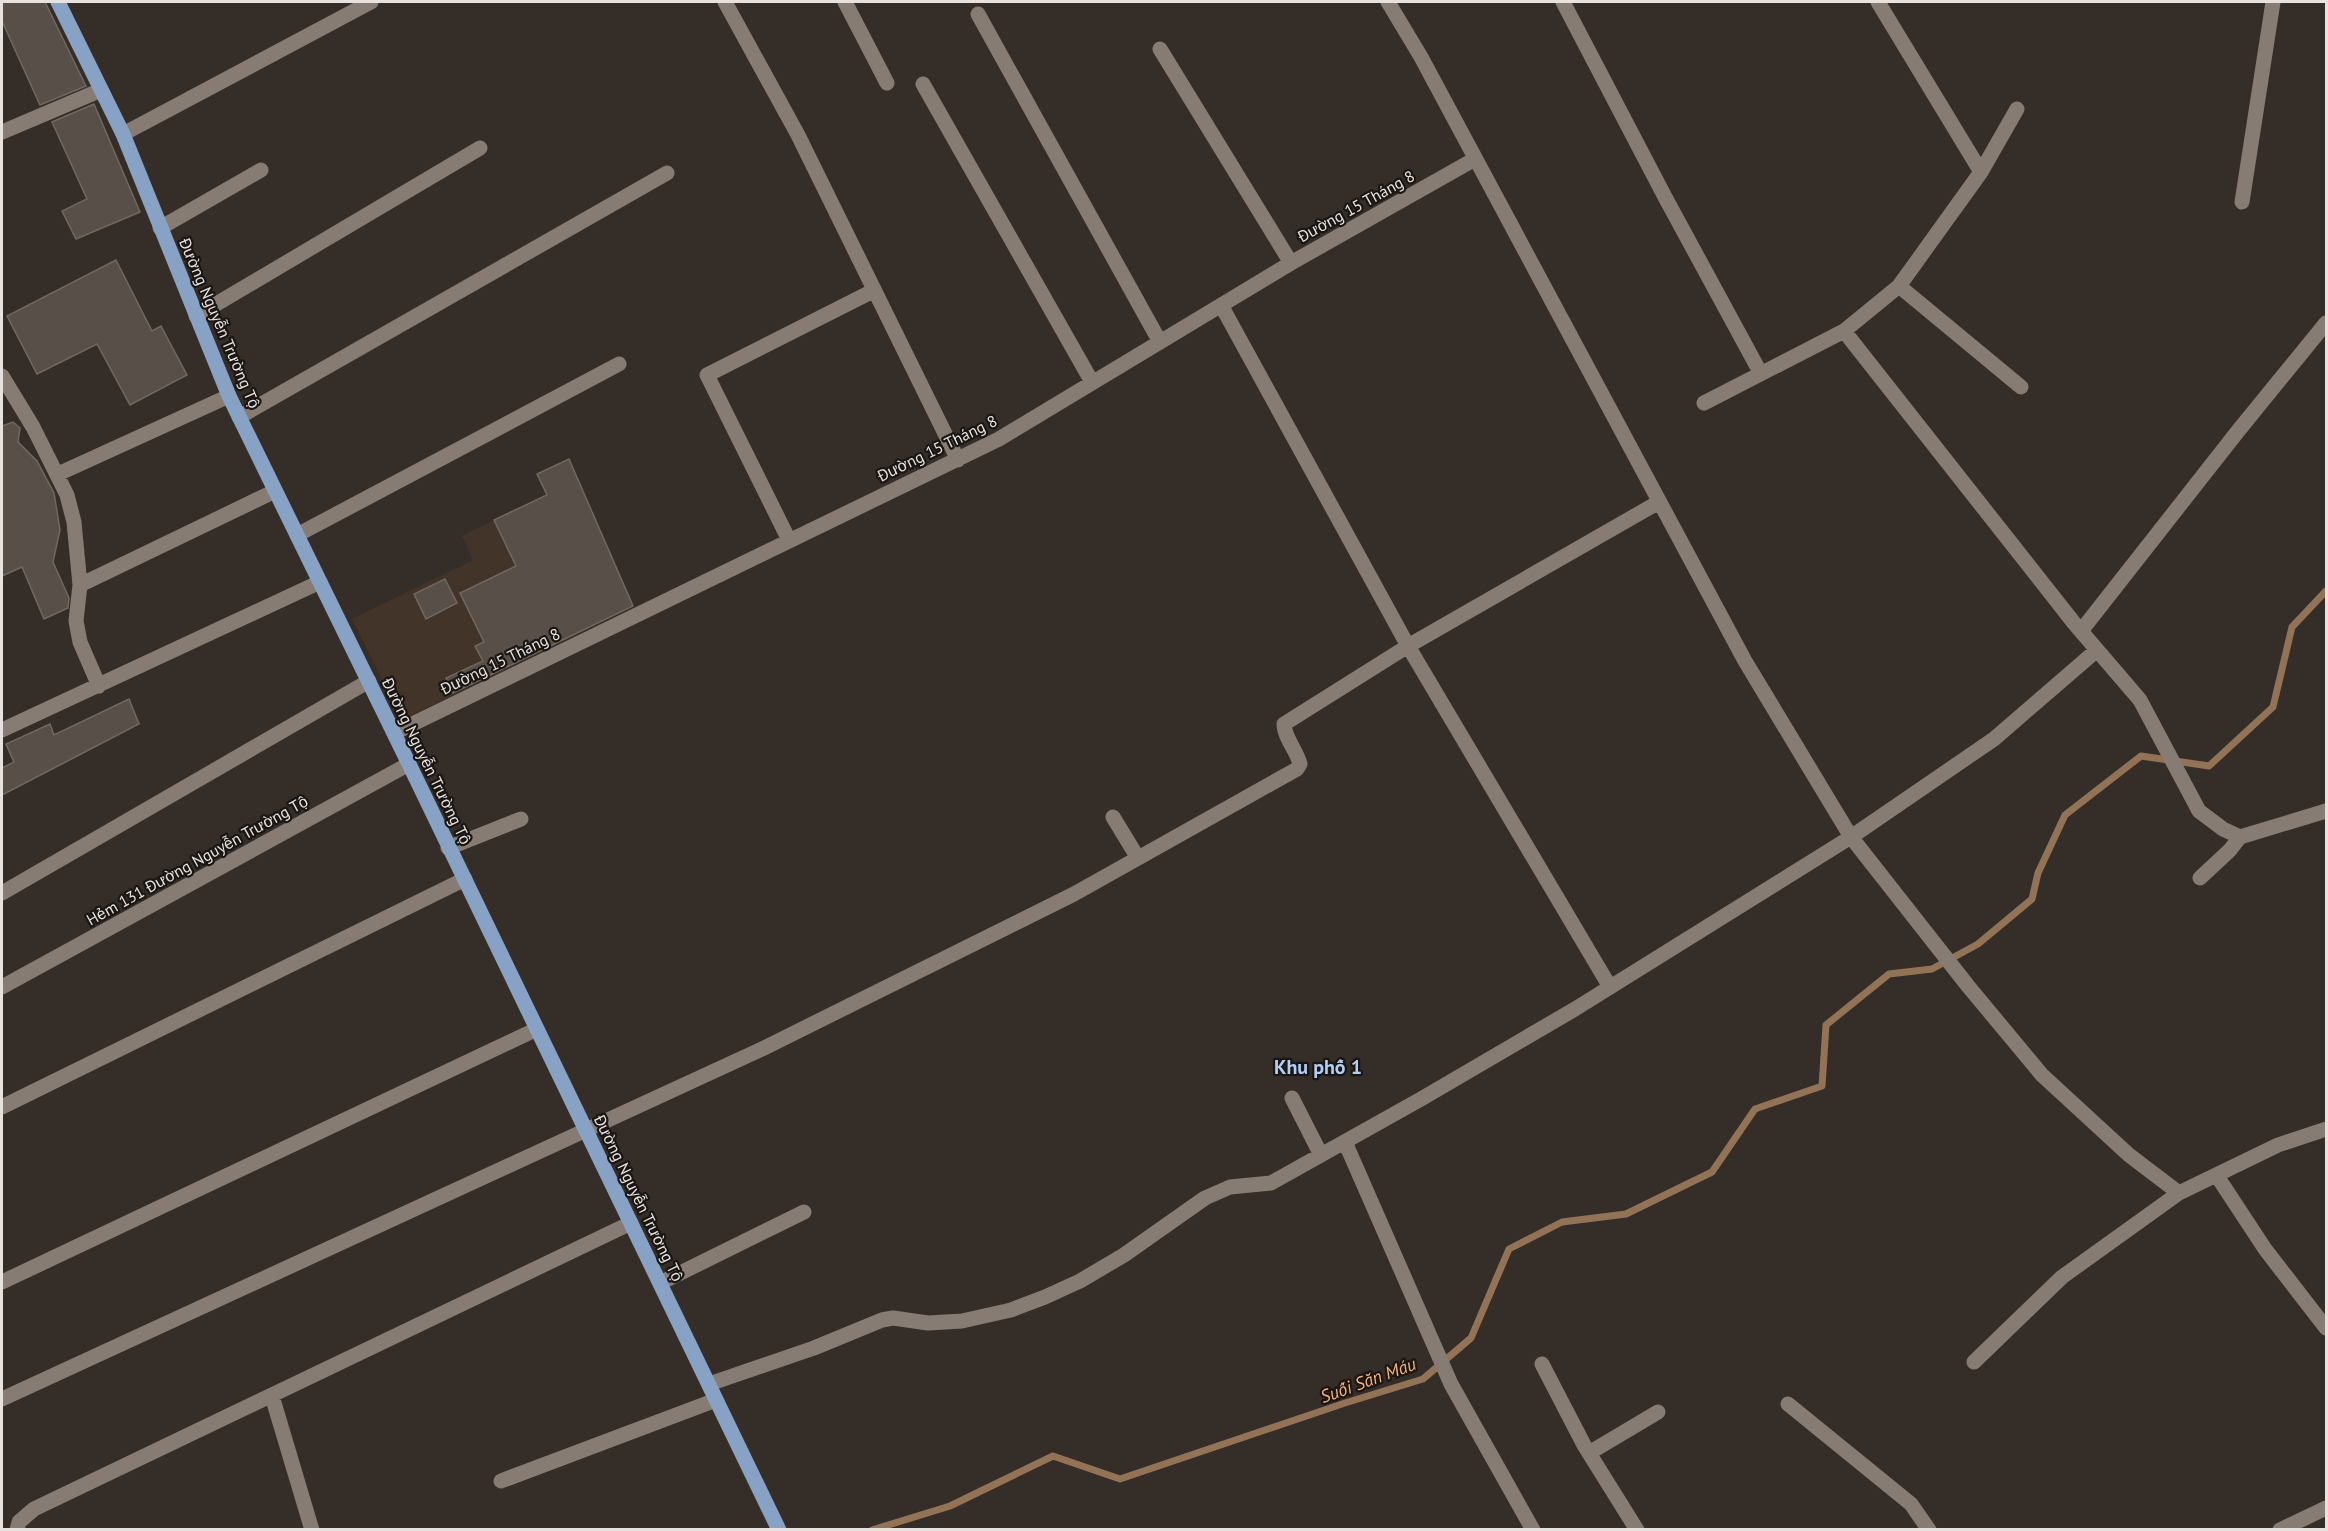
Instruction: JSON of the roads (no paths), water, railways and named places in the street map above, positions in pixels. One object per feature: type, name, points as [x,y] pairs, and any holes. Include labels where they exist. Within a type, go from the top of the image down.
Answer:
[{"type":"main road","name":"Đường Nguyễn Trường Tộ","points":[[58,2],[123,134],[229,396],[465,879],[778,1530]]},
{"type":"street","points":[[123,134],[371,2]]},
{"type":"street","points":[[724,2],[798,135],[958,460]]},
{"type":"street","points":[[845,2],[887,83]]},
{"type":"street","points":[[1388,2],[1421,57],[1746,661],[1851,837],[1956,972],[2042,1075],[2129,1155],[2179,1193]]},
{"type":"street","points":[[1878,2],[1981,172]]},
{"type":"street","points":[[2242,202],[2273,2]]},
{"type":"street","points":[[1568,3],[1665,198],[1760,372]]},
{"type":"street","points":[[978,14],[1160,342]]},
{"type":"street","points":[[1160,49],[1291,263]]},
{"type":"street","points":[[923,84],[1092,382]]},
{"type":"street","points":[[2,132],[101,90]]},
{"type":"street","points":[[1704,403],[1844,330],[1899,286],[1981,172],[2017,109]]},
{"type":"street","points":[[196,316],[480,148]]},
{"type":"street","name":"Đường 15 Tháng 8","points":[[394,733],[999,439],[1291,263],[1475,159]]},
{"type":"street","points":[[160,228],[261,170]]},
{"type":"street","points":[[239,417],[667,173]]},
{"type":"street","points":[[1899,286],[2021,387]]},
{"type":"street","points":[[789,540],[707,375],[873,291]]},
{"type":"street","points":[[1221,305],[1408,646],[1610,987]]},
{"type":"street","points":[[2081,631],[2326,323]]},
{"type":"street","points":[[1844,330],[2081,631],[2140,700],[2199,811],[2223,830],[2240,837]]},
{"type":"street","points":[[297,535],[619,364]]},
{"type":"street","points":[[2,376],[33,427],[67,495],[74,522],[80,585],[76,621],[80,642],[99,686]]},
{"type":"street","points":[[58,474],[229,396]]},
{"type":"street","points":[[80,585],[275,491]]},
{"type":"street","points":[[2,1399],[772,1044],[1074,894],[1298,769],[1299,759],[1284,729],[1284,724],[1408,646],[1659,502]]},
{"type":"street","points":[[2,730],[320,582]]},
{"type":"street","points":[[709,1384],[893,1318],[928,1323],[962,1321],[1011,1310],[1080,1281],[1124,1255],[1205,1198],[1230,1187],[1271,1183],[1462,1075],[1610,987],[1851,837],[1994,739],[2097,650]]},
{"type":"street","points":[[2,893],[369,681]]},
{"type":"street","name":"Hẻm 131 Đường Nguyễn Trường Tộ","points":[[2,987],[409,764]]},
{"type":"street","points":[[2200,878],[2230,850],[2240,837],[2326,811]]},
{"type":"street","points":[[1113,817],[1138,858]]},
{"type":"street","points":[[448,848],[521,819]]},
{"type":"street","points":[[2,1107],[465,879]]},
{"type":"street","points":[[2,1282],[537,1029]]},
{"type":"street","points":[[1292,1098],[1321,1155]]},
{"type":"street","points":[[1974,1362],[2062,1277],[2179,1193],[2278,1145],[2326,1129]]},
{"type":"street","points":[[1345,1142],[1451,1384],[1533,1530]]},
{"type":"street","points":[[2217,1176],[2265,1249],[2326,1329]]},
{"type":"street","points":[[660,1283],[804,1212]]},
{"type":"street","points":[[17,1530],[19,1522],[33,1509],[631,1223]]},
{"type":"street","points":[[1542,1364],[1589,1453],[1637,1530]]},
{"type":"street","points":[[272,1396],[312,1530]]},
{"type":"street","points":[[501,1481],[716,1400]]},
{"type":"street","points":[[1788,1404],[1911,1504],[1929,1530]]},
{"type":"street","points":[[1589,1453],[1658,1412]]},
{"type":"street","points":[[2280,1530],[2326,1508]]},
{"type":"waterway","name":"Suối Săn Máu","points":[[872,1530],[950,1506],[1053,1456],[1120,1479],[1423,1379],[1471,1338],[1509,1249],[1562,1222],[1626,1214],[1712,1172],[1755,1109],[1822,1086],[1826,1025],[1889,974],[1932,969],[1978,944],[2032,899],[2038,873],[2065,815],[2141,756],[2209,766],[2273,707],[2292,627],[2326,591]]},
{"type":"district","name":"Khu phố 1","points":[[1318,1067]]}]
